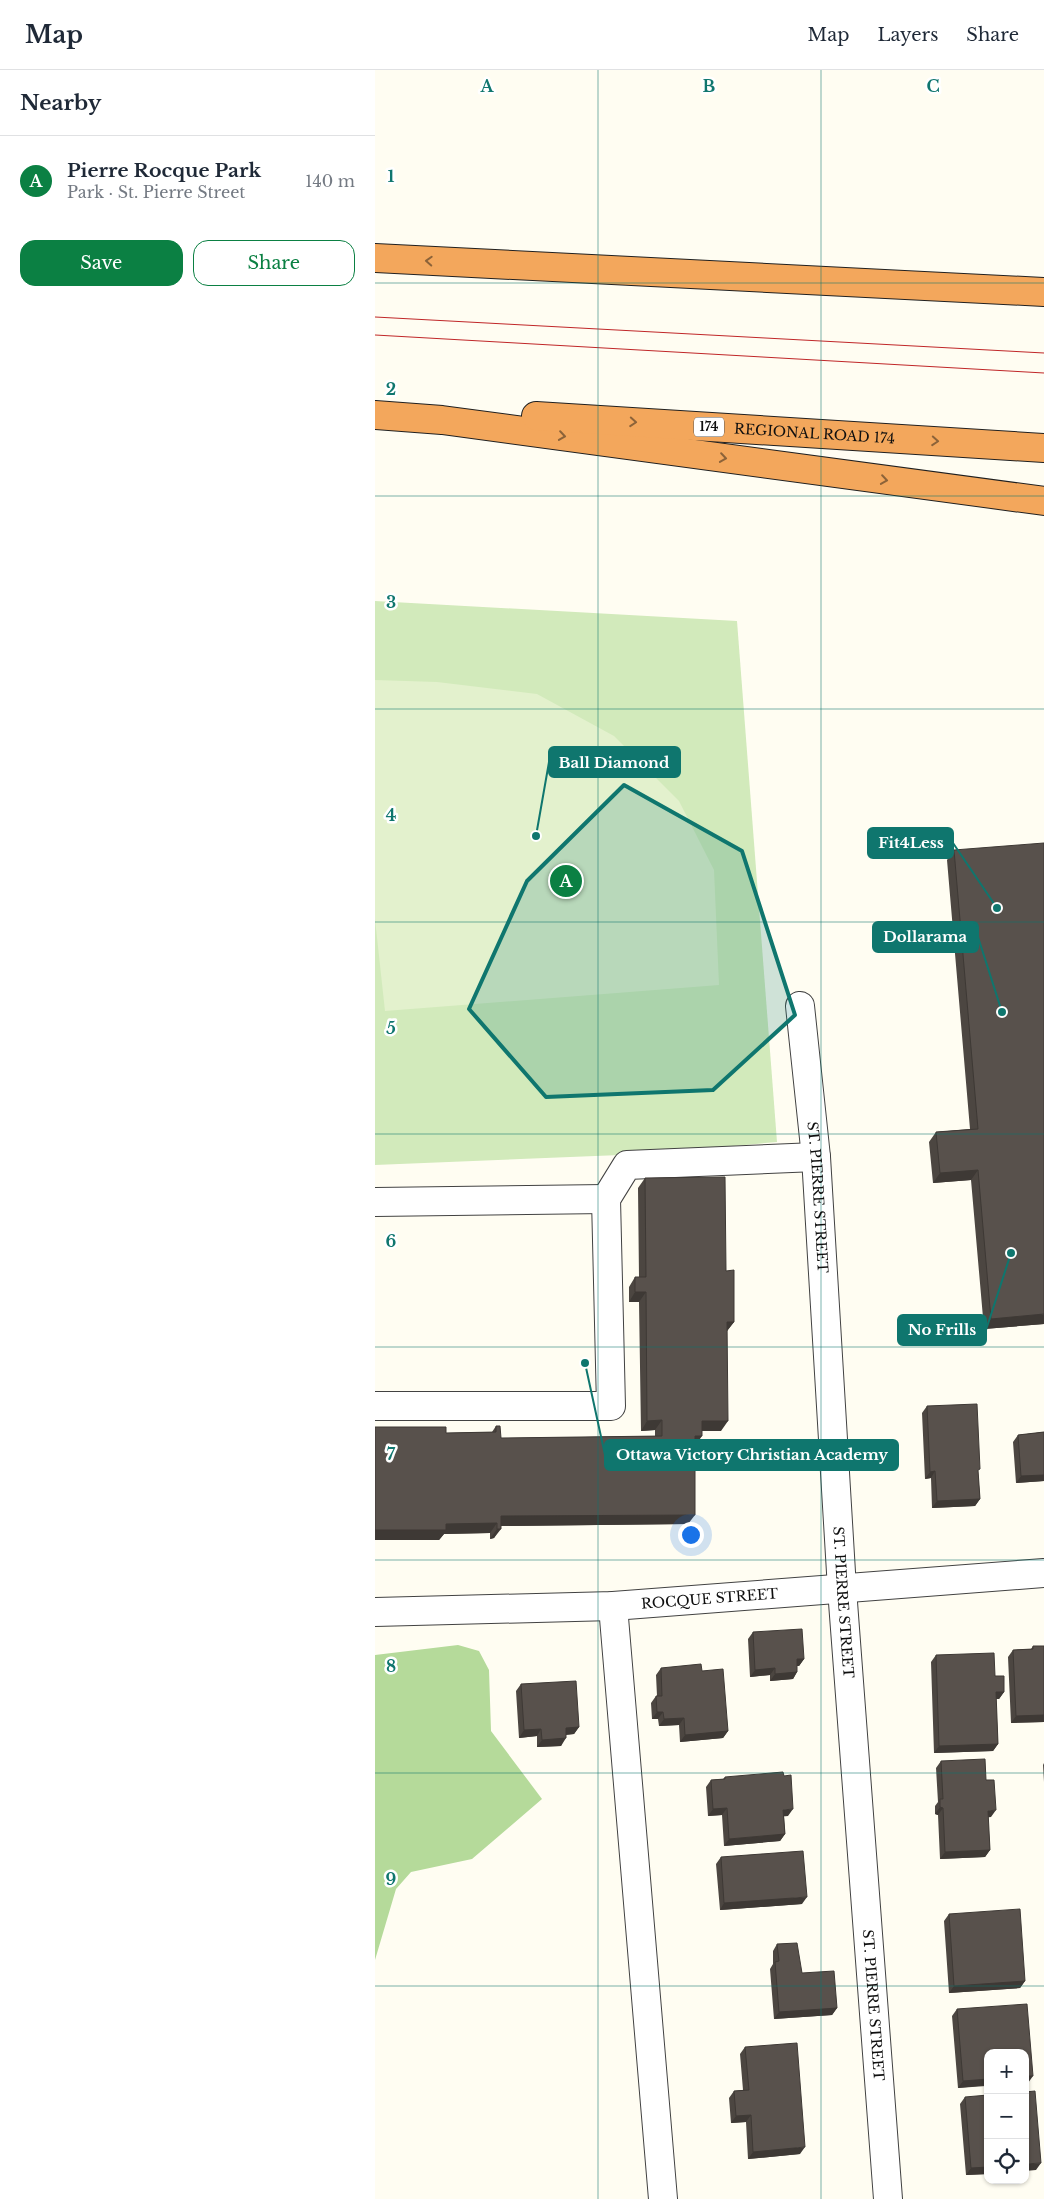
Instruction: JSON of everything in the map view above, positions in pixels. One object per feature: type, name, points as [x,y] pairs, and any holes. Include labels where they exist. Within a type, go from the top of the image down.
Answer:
[{"type":"highway","points":[[375,258],[1044,292]]},
{"type":"highway","points":[[477,264],[1044,273]]},
{"type":"highway","name":"REGIONAL ROAD 174","points":[[375,406],[1044,448]]},
{"type":"highway","points":[[375,415],[452,421],[1044,501]]},
{"type":"street","name":"ST. PIERRE STREET","points":[[800,1006],[816,1157],[843,1589],[888,2199]]},
{"type":"street","points":[[375,1406],[611,1406],[606,1199],[627,1164],[816,1157]]},
{"type":"street","points":[[375,1202],[606,1199]]},
{"type":"street","name":"ROCQUE STREET","points":[[375,1612],[613,1606],[1044,1573]]},
{"type":"street","points":[[613,1606],[663,2199]]},
{"type":"highlighted area","points":[[624,785],[742,851],[795,1015],[713,1090],[546,1097],[469,1009],[527,881]]},
{"type":"green space","points":[[375,601],[737,621],[777,1142],[645,1154],[375,1165]]},
{"type":"green space","points":[[375,680],[437,682],[537,694],[614,736],[679,801],[714,870],[719,985],[385,1011],[375,919]]},
{"type":"green space","points":[[458,1645],[479,1651],[489,1670],[491,1731],[542,1799],[472,1859],[411,1872],[396,1889],[375,1960],[375,1655]]},
{"type":"building","points":[[1044,843],[1044,1314],[991,1319],[978,1170],[940,1173],[936,1132],[978,1129],[954,850]]},
{"type":"building","points":[[725,1177],[726,1271],[734,1270],[734,1322],[727,1322],[728,1421],[702,1421],[702,1436],[695,1436],[695,1515],[501,1516],[501,1529],[497,1529],[497,1523],[446,1524],[446,1530],[375,1530],[375,1427],[446,1427],[446,1433],[496,1432],[496,1426],[500,1426],[501,1438],[662,1436],[662,1420],[647,1421],[646,1292],[635,1292],[635,1277],[646,1277],[645,1178]]},
{"type":"building","points":[[977,1404],[980,1499],[937,1501],[935,1471],[930,1472],[927,1406]]},
{"type":"building","points":[[1044,1432],[1044,1475],[1021,1476],[1018,1435]]},
{"type":"building","points":[[802,1629],[804,1659],[797,1659],[797,1672],[775,1674],[775,1668],[755,1670],[753,1632]]},
{"type":"building","points":[[1033,1646],[1044,1646],[1044,1715],[1016,1716],[1013,1650],[1033,1649]]},
{"type":"building","points":[[994,1653],[995,1676],[1004,1676],[1004,1692],[996,1692],[998,1744],[939,1746],[936,1655]]},
{"type":"building","points":[[701,1664],[702,1671],[723,1669],[728,1731],[685,1735],[684,1718],[664,1719],[663,1712],[657,1712],[656,1696],[662,1696],[661,1668]]},
{"type":"building","points":[[576,1681],[579,1727],[566,1728],[566,1738],[542,1740],[541,1729],[524,1730],[521,1684]]},
{"type":"building","points":[[985,1759],[986,1780],[994,1780],[996,1810],[988,1811],[990,1850],[945,1852],[943,1808],[940,1807],[940,1799],[943,1799],[941,1761]]},
{"type":"building","points":[[783,1772],[784,1776],[791,1775],[793,1809],[783,1810],[785,1834],[729,1839],[727,1808],[713,1809],[711,1780]]},
{"type":"building","points":[[803,1851],[807,1897],[724,1903],[721,1857]]},
{"type":"building","points":[[1020,1909],[1025,1981],[954,1986],[949,1914]]},
{"type":"building","points":[[797,1943],[802,1973],[834,1971],[837,2008],[779,2012],[775,1962],[779,1961],[777,1944]]},
{"type":"building","points":[[1027,2004],[1033,2076],[1029,2076],[1029,2049],[984,2049],[984,2079],[963,2081],[957,2009]]},
{"type":"building","points":[[797,2043],[805,2147],[753,2152],[751,2115],[736,2116],[734,2091],[749,2090],[745,2047]]},
{"type":"building","points":[[1035,2091],[1041,2163],[1029,2164],[1029,2092]]},
{"type":"building","points":[[984,2095],[984,2167],[971,2168],[965,2097]]},
{"type":"tram line","points":[[375,317],[1044,353]]},
{"type":"tram line","points":[[375,335],[1044,373]]},
{"type":"place","name":"Ball Diamond","points":[[536,836]]},
{"type":"place","name":"Pierre Rocque Park","points":[[566,881]]},
{"type":"place","name":"Fit4Less","points":[[997,908]]},
{"type":"place","name":"Dollarama","points":[[1002,1012]]},
{"type":"place","name":"No Frills","points":[[1011,1253]]},
{"type":"place","name":"Ottawa Victory Christian Academy","points":[[585,1363]]}]
